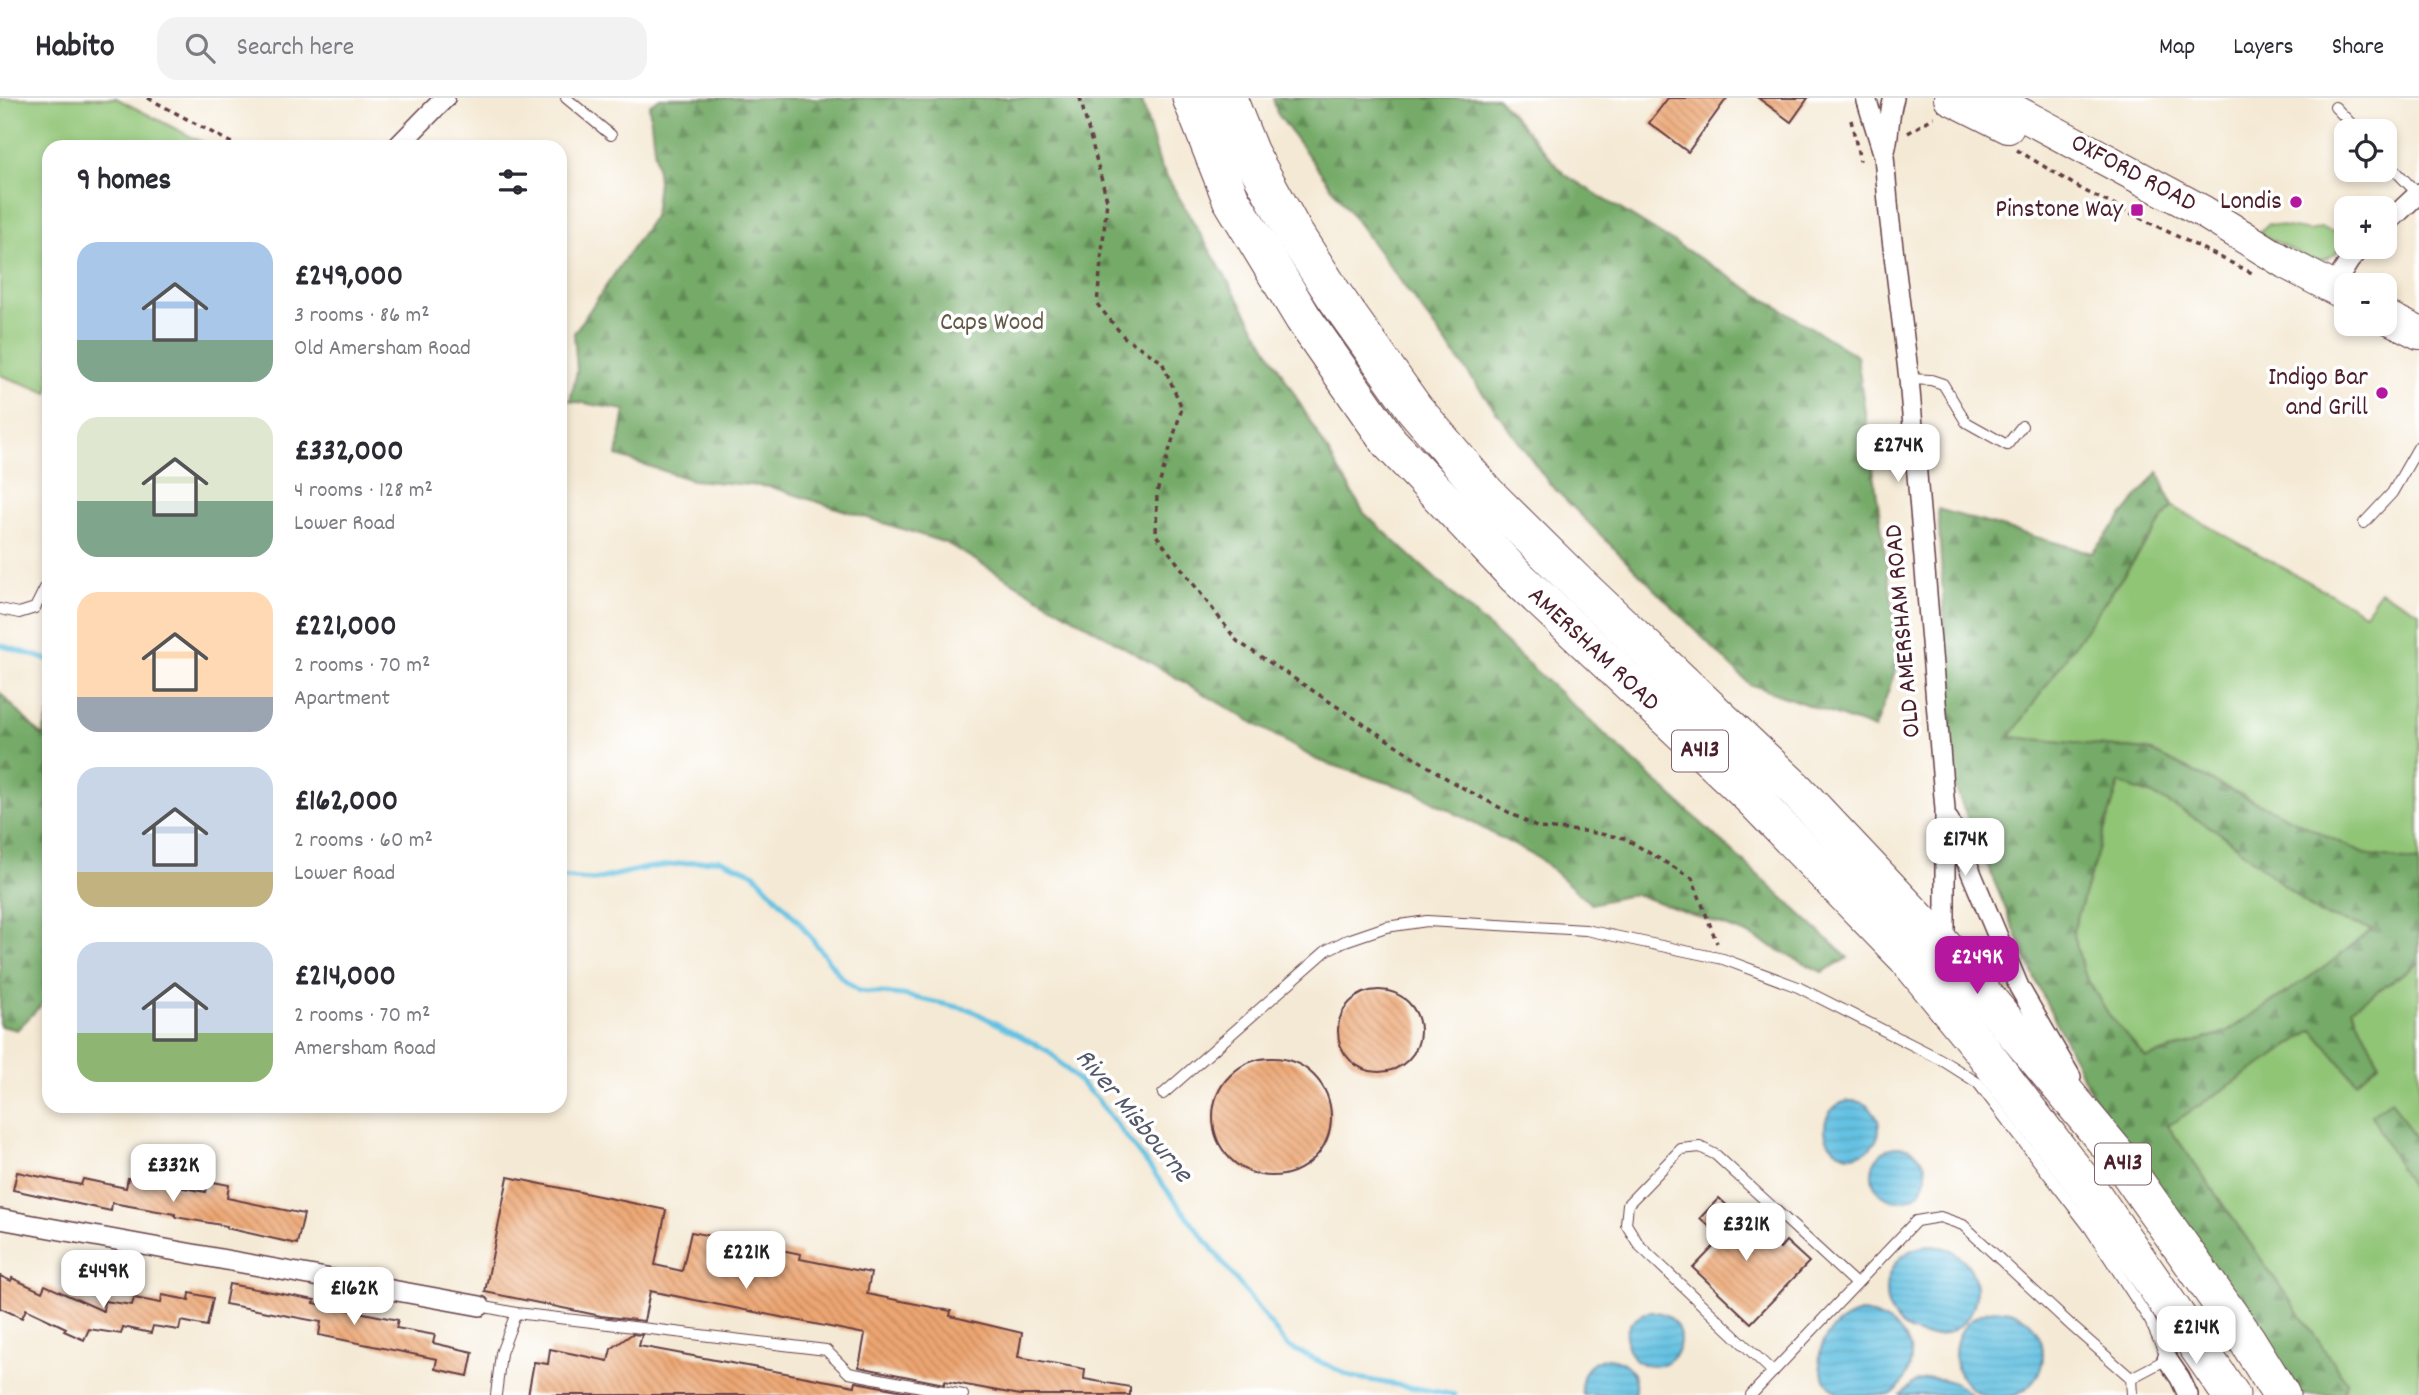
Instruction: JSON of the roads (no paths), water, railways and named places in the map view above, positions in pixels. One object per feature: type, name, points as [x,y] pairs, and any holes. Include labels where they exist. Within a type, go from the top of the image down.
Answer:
[{"type":"highway","name":"AMERSHAM ROAD","points":[[1191,98],[1231,199],[1303,318],[1390,443],[1516,576],[1752,799],[1898,948],[1982,1050],[2093,1195],[2231,1395]]},
{"type":"highway","name":"A413","points":[[1228,98],[1250,153],[1294,233],[1414,408],[1487,494],[1796,790],[1945,948],[2113,1150],[2247,1340],[2281,1395]]},
{"type":"main road","name":"OXFORD ROAD","points":[[1991,98],[2202,211],[2274,271],[2334,289]]},
{"type":"main road","points":[[1947,104],[2190,220],[2274,271]]},
{"type":"main road","points":[[2397,322],[2419,333]]},
{"type":"street","points":[[404,140],[445,98]]},
{"type":"street","name":"OLD AMERSHAM ROAD","points":[[1866,98],[1887,147]]},
{"type":"street","name":"OLD AMERSHAM ROAD","points":[[1894,98],[1887,147],[1889,214],[1909,379],[1945,809],[1945,966],[1954,995],[1982,1050]]},
{"type":"street","points":[[2397,214],[2419,194]]},
{"type":"street","name":"OLD AMERSHAM ROAD","points":[[1945,809],[2019,987],[2113,1150]]},
{"type":"street","points":[[0,1219],[480,1306]]},
{"type":"street","points":[[2167,1359],[2188,1395]]},
{"type":"lane","points":[[566,98],[611,135]]},
{"type":"lane","points":[[2335,107],[2346,119]]},
{"type":"lane","points":[[2397,172],[2419,194]]},
{"type":"lane","points":[[1909,379],[1931,380],[1943,384],[1966,422],[2007,445],[2022,426]]},
{"type":"lane","points":[[2364,523],[2392,493],[2419,446]]},
{"type":"lane","points":[[0,609],[19,613],[35,608],[42,594]]},
{"type":"lane","points":[[1163,1094],[1327,950],[1386,927],[1427,921],[1586,930],[1723,959],[1798,987],[1940,1059],[1978,1083],[2090,1229],[2150,1321],[2167,1359],[2131,1378]]},
{"type":"lane","points":[[1773,1372],[1639,1245],[1626,1224],[1628,1204],[1681,1149],[1700,1147],[1716,1155],[1856,1284]]},
{"type":"lane","points":[[1751,1395],[1916,1221],[1940,1217],[1963,1225],[2131,1378],[2132,1395]]},
{"type":"lane","points":[[480,1306],[826,1350],[849,1373],[963,1395]]},
{"type":"lane","points":[[496,1395],[501,1353],[516,1312]]},
{"type":"water","points":[[1852,1101],[1871,1109],[1879,1128],[1871,1147],[1852,1155],[1833,1147],[1825,1128],[1833,1109]]},
{"type":"water","points":[[1899,1147],[1918,1155],[1926,1174],[1918,1193],[1899,1201],[1880,1193],[1872,1174],[1880,1155]]},
{"type":"water","points":[[1931,1246],[1948,1250],[1963,1259],[1972,1274],[1976,1291],[1972,1308],[1963,1323],[1948,1332],[1931,1336],[1914,1332],[1899,1323],[1890,1308],[1886,1291],[1890,1274],[1899,1259],[1914,1250]]},
{"type":"water","points":[[1990,1310],[2008,1310],[2024,1317],[2036,1329],[2043,1345],[2043,1363],[2036,1379],[2024,1391],[2013,1396],[1985,1396],[1974,1391],[1962,1379],[1955,1363],[1955,1345],[1962,1329],[1974,1317]]},
{"type":"water","points":[[1653,1312],[1672,1320],[1680,1339],[1672,1358],[1653,1366],[1634,1358],[1626,1339],[1634,1320]]},
{"type":"water","points":[[1860,1313],[1873,1315],[1895,1326],[1909,1344],[1910,1367],[1899,1387],[1889,1395],[1840,1395],[1822,1372],[1821,1348],[1826,1337],[1846,1319]]},
{"type":"water","points":[[1607,1358],[1621,1362],[1630,1369],[1635,1381],[1634,1395],[1583,1395],[1582,1382],[1586,1371],[1590,1366]]},
{"type":"water","points":[[1930,1378],[1952,1382],[1971,1395],[1900,1395],[1915,1382]]},
{"type":"waterway","name":"River Misbourne","points":[[0,645],[42,658]]},
{"type":"waterway","name":"River Misbourne","points":[[567,878],[595,880],[646,868],[719,859],[754,873],[799,922],[841,977],[859,991],[903,995],[971,1010],[1048,1051],[1097,1099],[1287,1346],[1352,1377],[1455,1395]]},
{"type":"place","name":"Londis","points":[[2296,202]]},
{"type":"place","name":"Pinstone Way","points":[[2137,210]]},
{"type":"place","name":"Indigo Bar and Grill","points":[[2382,393]]},
{"type":"park label","name":"Caps Wood","points":[[992,323]]}]
